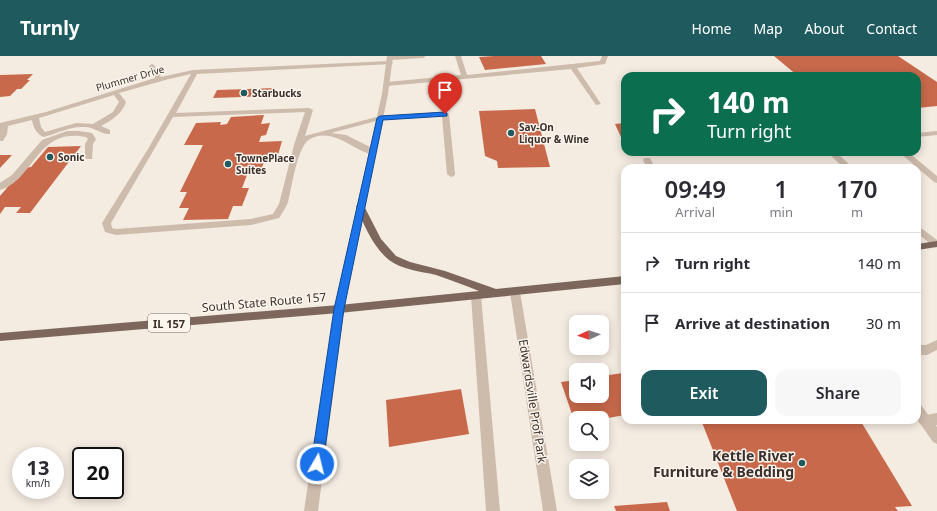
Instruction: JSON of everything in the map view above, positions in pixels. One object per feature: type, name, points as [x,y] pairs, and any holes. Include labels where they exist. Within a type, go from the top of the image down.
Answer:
[{"type":"main road","points":[[360,206],[378,242],[394,258],[414,267],[459,279],[496,294]]},
{"type":"main road","points":[[921,246],[936,244]]},
{"type":"main road","name":"South State Route 157","points":[[0,337],[339,309],[621,280]]},
{"type":"street","name":"Plummer Drive","points":[[2,125],[35,117],[159,79],[195,72],[423,56]]},
{"type":"street","points":[[458,56],[465,77]]},
{"type":"street","points":[[387,84],[573,67],[603,63],[605,56]]},
{"type":"street","points":[[311,511],[339,309],[387,84],[390,59]]},
{"type":"street","points":[[152,66],[159,79]]},
{"type":"street","points":[[573,67],[598,104]]},
{"type":"street","points":[[171,115],[309,110],[283,204],[276,216],[250,222],[116,232],[108,230],[106,223],[160,136],[178,101],[191,82],[195,72]]},
{"type":"street","points":[[35,117],[37,127],[44,135],[53,131],[78,125],[96,125],[110,117],[122,106],[123,102],[115,92]]},
{"type":"street","points":[[298,147],[306,138],[320,133],[380,118],[445,114],[451,174]]},
{"type":"street","points":[[0,139],[3,134],[2,125]]},
{"type":"street","points":[[96,125],[107,132]]},
{"type":"street","points":[[0,187],[15,177],[42,145],[57,137],[73,133],[89,135],[92,139],[89,144],[89,157]]},
{"type":"street","points":[[320,133],[343,138],[373,152]]},
{"type":"street","points":[[921,134],[937,133]]},
{"type":"street","points":[[836,156],[844,164]]},
{"type":"street","points":[[908,156],[918,164]]},
{"type":"street","points":[[647,160],[649,164]]},
{"type":"street","points":[[921,167],[937,180]]},
{"type":"street","points":[[921,231],[936,244]]},
{"type":"street","name":"Edwardsville Prof Park","points":[[515,292],[550,511]]},
{"type":"street","points":[[476,296],[494,511]]},
{"type":"street","points":[[921,350],[927,350],[937,345]]},
{"type":"street","points":[[921,412],[931,420],[937,438]]},
{"type":"building","points":[[541,56],[546,64],[485,70],[479,57]]},
{"type":"building","points":[[774,56],[898,56],[937,82],[937,106],[921,108],[921,72],[793,72]]},
{"type":"building","points":[[33,74],[27,80],[30,80],[21,89],[17,89],[10,96],[0,97],[0,75]]},
{"type":"building","name":"Starbucks","points":[[275,88],[272,96],[213,98],[217,90]]},
{"type":"building","name":"Sav-On Liquor & Wine","points":[[535,109],[550,167],[498,168],[497,161],[485,156],[479,111]]},
{"type":"building","name":"TownePlace Suites","points":[[264,115],[261,124],[270,123],[266,135],[261,136],[259,142],[282,141],[278,155],[266,156],[260,173],[257,173],[256,175],[247,175],[242,188],[249,188],[242,206],[233,206],[228,219],[183,220],[189,208],[179,208],[187,192],[180,192],[203,145],[184,145],[196,123],[221,122],[220,125],[227,124],[231,117]]},
{"type":"building","points":[[621,123],[621,137],[615,124]]},
{"type":"building","points":[[81,146],[30,213],[16,213],[21,207],[5,207],[0,214],[0,196],[24,168],[31,167],[48,147]]},
{"type":"building","points":[[0,155],[12,155],[0,168]]},
{"type":"building","points":[[621,373],[621,416],[609,418],[609,411],[571,411],[561,382],[569,381],[569,403],[609,403],[609,375]]},
{"type":"building","points":[[461,389],[469,434],[389,447],[386,400]]},
{"type":"building","name":"Kettle River Furniture & Bedding","points":[[703,424],[862,424],[912,506],[895,507],[898,511],[737,511]]},
{"type":"building","points":[[667,502],[670,511],[616,511],[614,506]]},
{"type":"place","name":"Starbucks","points":[[244,93]]},
{"type":"place","name":"Sav-On Liquor & Wine","points":[[511,133]]},
{"type":"place","name":"Sonic","points":[[50,157]]},
{"type":"place","name":"TownePlace Suites","points":[[228,164]]},
{"type":"place","name":"Kettle River Furniture & Bedding","points":[[802,463]]},
{"type":"route","points":[[317,464],[339,309],[380,118],[445,114]]}]
